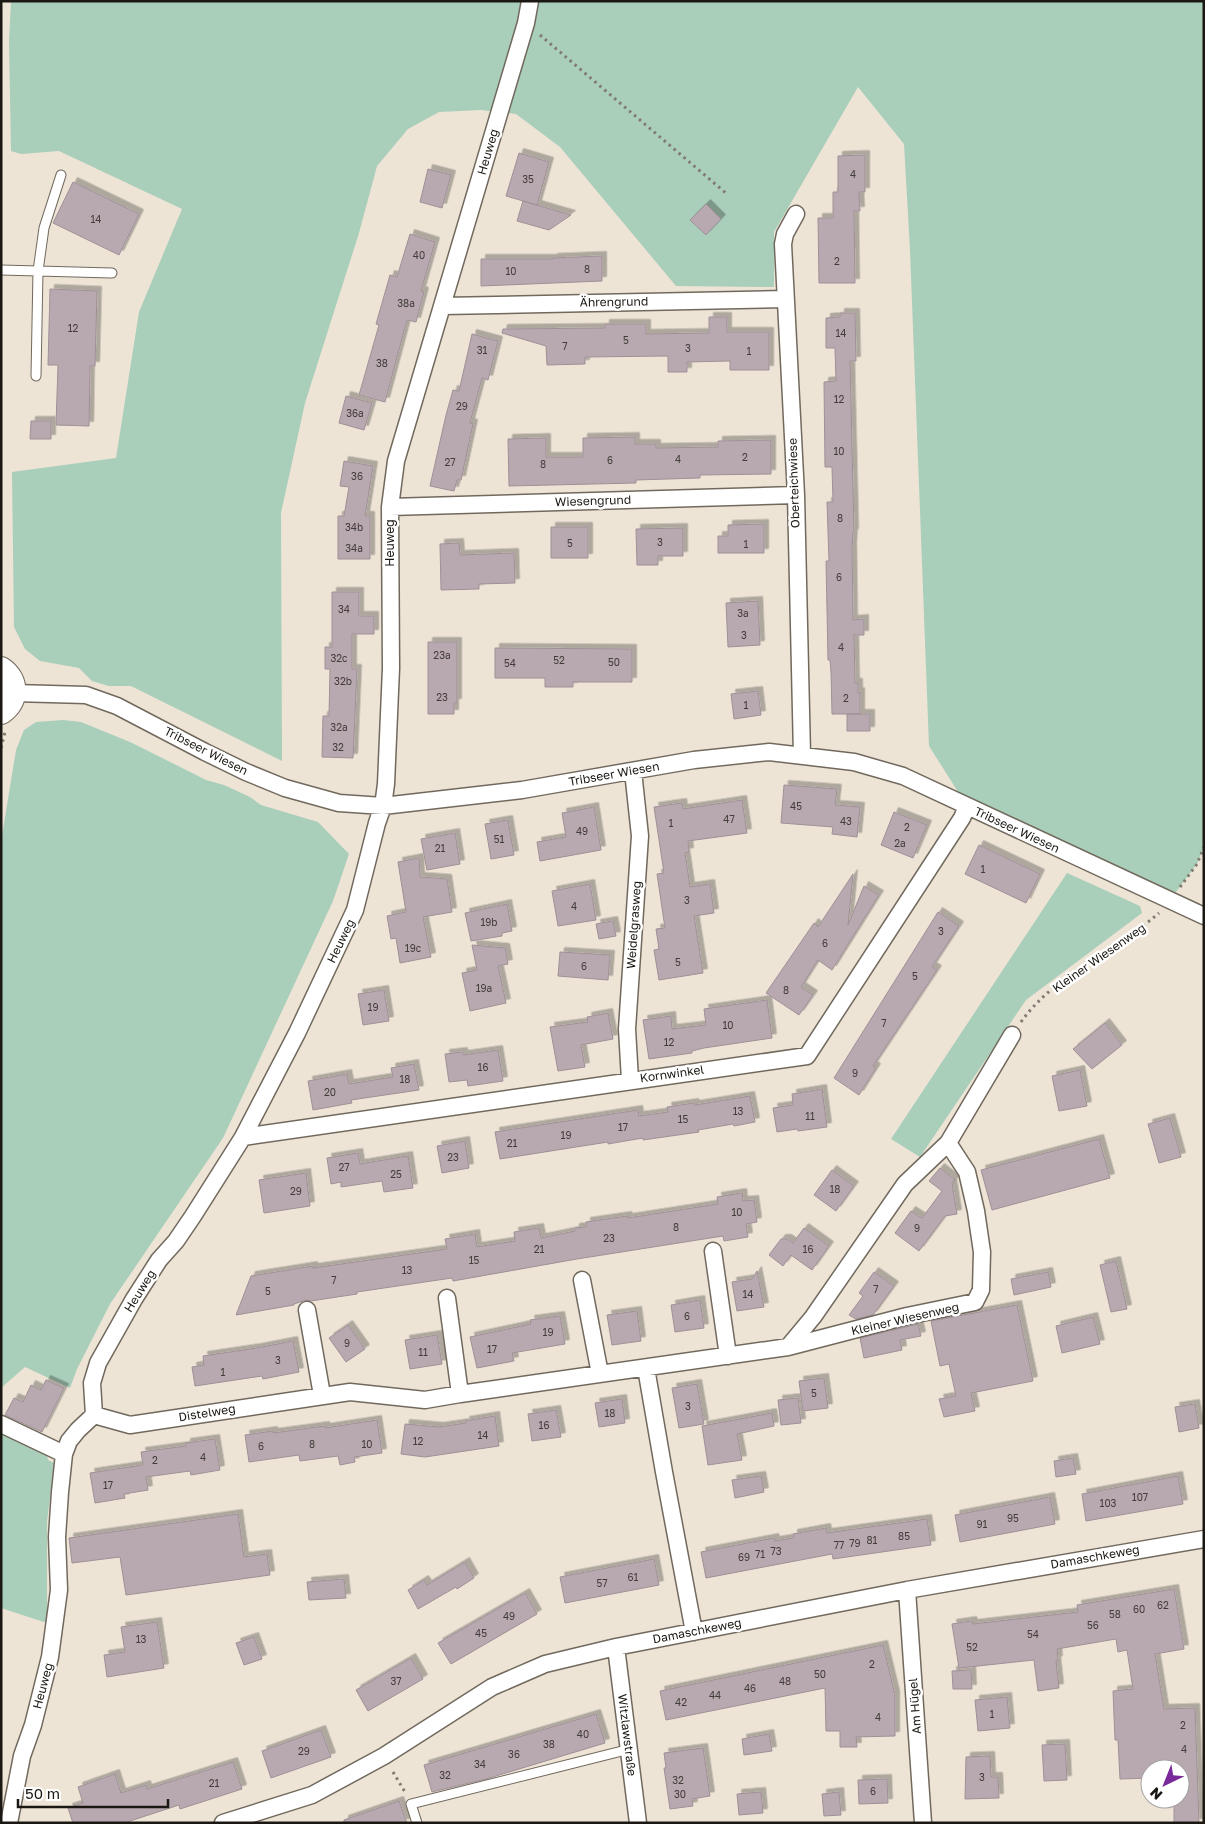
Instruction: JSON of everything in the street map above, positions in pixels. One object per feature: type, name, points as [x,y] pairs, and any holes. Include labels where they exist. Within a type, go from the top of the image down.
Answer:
[{"type":"main road","points":[[1,669],[10,678],[7,702]]},
{"type":"street","name":"Heuweg","points":[[9,1823],[22,1756],[33,1725],[50,1657],[59,1590],[57,1536],[64,1454],[69,1441],[94,1415],[92,1383],[98,1364],[115,1331],[159,1260],[176,1241],[243,1137],[297,1033],[356,910],[377,822],[383,806],[386,784],[391,668],[390,507],[396,461],[526,23],[530,1]]},
{"type":"street","name":"Oberteichwiese","points":[[796,214],[785,234],[783,244],[796,495],[802,755]]},
{"type":"street","name":"Ährengrund","points":[[443,306],[785,299]]},
{"type":"street","name":"Wiesengrund","points":[[390,507],[796,495]]},
{"type":"street","name":"Tribseer Wiesen","points":[[7,702],[86,695],[117,706],[214,756],[286,788],[339,803],[383,806],[522,790],[694,760],[769,752],[854,762],[902,776],[1204,916]]},
{"type":"street","name":"Weidelgrasweg","points":[[630,1080],[626,1029],[640,836],[633,770]]},
{"type":"street","name":"Kornwinkel","points":[[243,1137],[807,1056],[962,818],[967,806]]},
{"type":"street","points":[[788,1347],[813,1317],[905,1184],[948,1143],[1012,1035]]},
{"type":"street","name":"Kleiner Wiesenweg","points":[[646,1368],[788,1347],[907,1316],[976,1302],[981,1290],[982,1252],[976,1211],[967,1172],[948,1143]]},
{"type":"street","points":[[713,1252],[728,1356]]},
{"type":"street","points":[[582,1280],[600,1374]]},
{"type":"street","points":[[447,1298],[460,1394]]},
{"type":"street","points":[[307,1310],[322,1395]]},
{"type":"street","points":[[646,1368],[694,1632]]},
{"type":"street","name":"Distelweg","points":[[94,1415],[130,1425],[350,1392],[425,1400],[646,1368]]},
{"type":"street","points":[[1,1424],[64,1454]]},
{"type":"street","name":"Damaschkeweg","points":[[223,1823],[312,1795],[384,1756],[492,1687],[544,1664],[616,1647],[907,1590],[1204,1538]]},
{"type":"street","name":"Am Hügel","points":[[907,1590],[923,1823]]},
{"type":"street","name":"Witzlawstraße","points":[[616,1647],[638,1823]]},
{"type":"lane","points":[[36,376],[38,271],[44,228],[61,175]]},
{"type":"lane","points":[[1,270],[112,272]]},
{"type":"lane","points":[[417,1823],[411,1804],[630,1749]]},
{"type":"path","points":[[526,23],[727,194]]},
{"type":"path","name":"Kleiner Wiesenweg","points":[[1012,1035],[1040,1000],[1162,911],[1197,864],[1204,847]]},
{"type":"path","points":[[384,1756],[411,1804]]},
{"type":"green space","points":[[11,1],[1204,1],[1204,847],[1197,864],[1170,900],[967,806],[929,746],[910,250],[904,144],[858,87],[774,232],[774,287],[676,286],[560,147],[516,114],[481,110],[439,112],[408,129],[377,166],[359,233],[305,403],[281,513],[282,761],[131,686],[109,686],[92,681],[79,668],[40,661],[25,649],[14,627],[12,472],[116,458],[139,312],[182,209],[59,151],[21,154],[11,151],[9,42]]},
{"type":"green space","points":[[63,720],[81,722],[130,742],[206,780],[224,785],[250,797],[261,805],[318,822],[349,854],[333,901],[223,1138],[110,1304],[77,1369],[70,1388],[25,1367],[1,1388],[1,842],[16,750],[24,730],[36,722]]},
{"type":"green space","points":[[1067,873],[1140,906],[1142,913],[1026,1000],[920,1157],[891,1139]]},
{"type":"green space","points":[[1,1432],[47,1454],[48,1460],[54,1463],[47,1522],[47,1623],[1,1608]]},
{"type":"building","points":[[519,153],[549,162],[537,205],[506,196]]},
{"type":"building","points":[[865,155],[865,192],[859,192],[860,211],[854,211],[855,283],[819,283],[818,218],[833,218],[833,192],[838,192],[838,156]]},
{"type":"building","points":[[428,169],[451,175],[442,208],[420,202]]},
{"type":"building","points":[[73,182],[139,214],[119,255],[53,223]]},
{"type":"building","points":[[523,201],[571,215],[549,230],[517,221]]},
{"type":"building","points":[[706,204],[721,219],[706,235],[690,220]]},
{"type":"building","points":[[410,234],[435,242],[421,291],[424,292],[416,322],[407,320],[385,402],[359,395],[379,325],[376,324],[390,275],[397,277]]},
{"type":"building","points":[[602,256],[602,281],[481,286],[481,259],[553,259]]},
{"type":"building","points":[[50,289],[97,291],[95,366],[90,366],[89,426],[56,425],[58,365],[48,365]]},
{"type":"building","points":[[840,313],[855,313],[856,361],[850,361],[854,533],[852,546],[853,620],[864,619],[864,635],[854,635],[855,683],[858,683],[858,693],[860,692],[860,714],[832,714],[831,672],[830,660],[828,660],[826,561],[829,561],[827,502],[833,502],[832,467],[825,467],[824,382],[836,381],[835,348],[826,348],[826,318],[840,317]]},
{"type":"building","points":[[709,317],[727,317],[727,332],[769,332],[769,370],[730,370],[730,361],[687,362],[687,372],[668,372],[668,356],[585,357],[585,364],[547,365],[546,346],[502,333],[503,329],[605,328],[605,324],[646,324],[646,334],[709,333]]},
{"type":"building","points":[[472,334],[498,341],[488,380],[482,378],[470,423],[473,424],[461,480],[457,480],[454,491],[430,486],[446,415],[453,390],[459,391]]},
{"type":"building","points":[[346,396],[372,403],[364,430],[339,423]]},
{"type":"building","points":[[31,421],[51,421],[51,439],[30,439]]},
{"type":"building","points":[[635,437],[635,444],[656,444],[656,448],[718,447],[718,441],[771,440],[771,474],[700,475],[700,478],[636,480],[636,483],[509,486],[508,439],[546,438],[546,457],[583,457],[583,438]]},
{"type":"building","points":[[344,461],[373,466],[365,516],[370,516],[370,559],[338,559],[338,516],[344,516],[349,487],[340,486]]},
{"type":"building","points":[[764,524],[764,553],[718,553],[718,536],[728,536],[728,525]]},
{"type":"building","points":[[551,527],[588,527],[588,558],[551,558]]},
{"type":"building","points":[[683,528],[683,556],[658,556],[658,565],[637,565],[636,529]]},
{"type":"building","points":[[459,543],[460,555],[514,553],[515,583],[479,584],[479,589],[441,590],[440,544]]},
{"type":"building","points":[[332,592],[359,592],[359,616],[374,616],[374,634],[352,634],[352,669],[357,669],[353,758],[322,757],[323,716],[329,716],[330,669],[325,669],[325,647],[332,647]]},
{"type":"building","points":[[758,601],[760,645],[728,647],[726,603]]},
{"type":"building","points":[[428,642],[457,642],[457,703],[454,703],[454,714],[428,714]]},
{"type":"building","points":[[495,648],[632,649],[632,682],[573,682],[573,687],[545,687],[545,678],[495,678]]},
{"type":"building","points":[[758,691],[761,715],[734,719],[731,694]]},
{"type":"building","points":[[847,714],[870,714],[870,731],[847,731]]},
{"type":"building","points":[[784,785],[837,789],[835,805],[860,807],[857,837],[832,834],[833,827],[781,823]]},
{"type":"building","points":[[742,800],[747,833],[688,841],[689,852],[685,853],[690,887],[710,884],[714,913],[694,916],[703,973],[659,980],[654,950],[659,949],[656,929],[665,928],[657,874],[664,873],[654,807],[682,803],[683,809]]},
{"type":"building","points":[[594,807],[601,850],[540,861],[537,842],[566,837],[562,813]]},
{"type":"building","points":[[894,812],[927,825],[913,858],[881,845]]},
{"type":"building","points":[[508,820],[514,855],[491,859],[485,824]]},
{"type":"building","points":[[455,833],[460,864],[427,870],[421,839]]},
{"type":"building","points":[[979,845],[1040,874],[1026,903],[965,874]]},
{"type":"building","points":[[419,858],[420,877],[447,879],[452,912],[423,917],[431,957],[400,963],[396,938],[391,939],[387,916],[406,912],[398,862]]},
{"type":"building","points":[[853,874],[848,925],[864,886],[879,895],[832,970],[818,960],[801,987],[813,995],[799,1015],[766,993],[814,923],[818,927]]},
{"type":"building","points":[[590,884],[596,920],[558,926],[552,891]]},
{"type":"building","points":[[507,904],[512,931],[502,933],[502,936],[471,941],[465,913]]},
{"type":"building","points":[[938,912],[959,926],[932,967],[937,970],[873,1066],[876,1068],[859,1095],[834,1078]]},
{"type":"building","points":[[613,921],[616,936],[599,939],[596,924]]},
{"type":"building","points":[[472,945],[505,948],[508,964],[498,966],[506,1003],[470,1011],[462,973],[477,970]]},
{"type":"building","points":[[560,952],[610,955],[608,980],[558,976]]},
{"type":"building","points":[[384,990],[389,1021],[363,1025],[358,994]]},
{"type":"building","points":[[767,1000],[772,1038],[704,1048],[692,1051],[692,1053],[649,1059],[643,1020],[671,1016],[672,1029],[706,1025],[704,1009]]},
{"type":"building","points":[[608,1013],[613,1039],[581,1045],[585,1067],[558,1071],[550,1027],[588,1022],[587,1017]]},
{"type":"building","points":[[1105,1023],[1122,1045],[1092,1069],[1073,1049]]},
{"type":"building","points":[[498,1050],[503,1081],[468,1086],[467,1080],[449,1082],[445,1054],[463,1052],[463,1055]]},
{"type":"building","points":[[414,1064],[419,1090],[351,1100],[352,1103],[313,1110],[308,1081],[347,1074],[349,1084],[393,1077],[391,1068]]},
{"type":"building","points":[[1080,1070],[1087,1106],[1059,1111],[1052,1076]]},
{"type":"building","points":[[822,1089],[827,1127],[777,1132],[773,1108],[793,1105],[792,1094]]},
{"type":"building","points":[[750,1096],[755,1122],[698,1130],[699,1132],[608,1144],[608,1142],[500,1159],[495,1132],[638,1110],[639,1116],[668,1112],[667,1107],[694,1103],[695,1105]]},
{"type":"building","points":[[1170,1118],[1181,1157],[1159,1163],[1148,1124]]},
{"type":"building","points":[[1099,1139],[1110,1178],[992,1210],[981,1170]]},
{"type":"building","points":[[465,1141],[469,1168],[442,1173],[437,1146]]},
{"type":"building","points":[[358,1153],[360,1164],[408,1156],[413,1188],[384,1192],[382,1181],[341,1187],[341,1182],[331,1184],[327,1158]]},
{"type":"building","points":[[940,1168],[955,1180],[952,1183],[957,1214],[945,1216],[919,1251],[895,1233],[911,1211],[922,1218],[942,1191],[929,1181]]},
{"type":"building","points":[[832,1170],[854,1186],[836,1211],[814,1195]]},
{"type":"building","points":[[306,1173],[310,1206],[264,1213],[259,1180]]},
{"type":"building","points":[[742,1193],[743,1201],[754,1200],[757,1222],[746,1224],[748,1237],[724,1241],[723,1236],[453,1281],[452,1278],[311,1301],[306,1300],[294,1305],[236,1315],[251,1276],[447,1249],[445,1239],[475,1234],[477,1247],[515,1241],[514,1232],[539,1228],[541,1238],[575,1231],[575,1228],[586,1227],[586,1222],[627,1216],[628,1218],[718,1204],[717,1197]]},
{"type":"building","points":[[804,1228],[829,1246],[812,1270],[791,1255],[783,1266],[769,1255],[781,1239],[787,1239],[793,1243]]},
{"type":"building","points":[[1116,1261],[1127,1309],[1111,1312],[1100,1265]]},
{"type":"building","points":[[757,1271],[764,1307],[737,1311],[732,1282],[752,1279]]},
{"type":"building","points":[[874,1272],[894,1286],[873,1315],[856,1319],[849,1315],[863,1296],[859,1293]]},
{"type":"building","points":[[1048,1272],[1051,1287],[1014,1295],[1011,1279]]},
{"type":"building","points":[[700,1300],[704,1328],[675,1332],[671,1305]]},
{"type":"building","points":[[1017,1305],[1033,1381],[971,1393],[975,1411],[944,1417],[939,1399],[956,1396],[949,1364],[940,1366],[931,1321]]},
{"type":"building","points":[[637,1311],[641,1341],[612,1345],[607,1315]]},
{"type":"building","points":[[560,1316],[565,1344],[512,1353],[514,1361],[477,1368],[470,1337],[531,1324],[530,1320]]},
{"type":"building","points":[[1093,1317],[1100,1344],[1062,1353],[1056,1326]]},
{"type":"building","points":[[918,1324],[921,1336],[900,1340],[902,1350],[864,1358],[860,1338]]},
{"type":"building","points":[[348,1325],[365,1349],[346,1362],[329,1338]]},
{"type":"building","points":[[437,1335],[442,1364],[410,1369],[405,1340]]},
{"type":"building","points":[[293,1341],[299,1372],[263,1379],[262,1376],[195,1386],[192,1367],[204,1365],[203,1356]]},
{"type":"building","points":[[824,1378],[828,1408],[803,1411],[799,1381]]},
{"type":"building","points":[[46,1380],[64,1388],[42,1432],[5,1415],[14,1398],[23,1402],[31,1385],[41,1390]]},
{"type":"building","points":[[697,1384],[704,1424],[679,1428],[672,1388]]},
{"type":"building","points":[[798,1398],[801,1423],[781,1425],[778,1400]]},
{"type":"building","points":[[622,1399],[625,1423],[599,1427],[595,1403]]},
{"type":"building","points":[[1195,1404],[1199,1428],[1179,1432],[1175,1407]]},
{"type":"building","points":[[556,1410],[561,1437],[532,1441],[528,1414]]},
{"type":"building","points":[[772,1413],[774,1426],[737,1434],[742,1460],[708,1465],[702,1426]]},
{"type":"building","points":[[495,1416],[499,1446],[425,1457],[401,1454],[405,1424],[439,1427]]},
{"type":"building","points":[[377,1420],[382,1453],[354,1457],[355,1462],[340,1465],[338,1456],[300,1461],[299,1455],[249,1462],[245,1435],[325,1426],[325,1428]]},
{"type":"building","points":[[215,1439],[220,1470],[191,1475],[190,1471],[146,1477],[148,1490],[124,1494],[125,1498],[95,1503],[90,1473],[143,1465],[141,1452],[186,1446],[186,1443]]},
{"type":"building","points":[[1073,1458],[1076,1474],[1056,1477],[1054,1461]]},
{"type":"building","points":[[761,1476],[764,1492],[735,1498],[732,1480]]},
{"type":"building","points":[[1178,1476],[1183,1504],[1086,1521],[1082,1494]]},
{"type":"building","points":[[1050,1497],[1055,1524],[960,1542],[955,1515]]},
{"type":"building","points":[[238,1514],[244,1557],[267,1554],[270,1575],[126,1595],[120,1557],[72,1563],[69,1538]]},
{"type":"building","points":[[927,1519],[931,1545],[833,1559],[832,1554],[706,1578],[701,1552],[774,1538],[775,1541],[793,1538],[793,1534],[826,1528],[827,1533]]},
{"type":"building","points":[[654,1559],[659,1585],[565,1603],[560,1577]]},
{"type":"building","points":[[465,1562],[474,1578],[418,1609],[408,1590],[424,1580],[427,1585]]},
{"type":"building","points":[[344,1579],[346,1598],[309,1600],[307,1582]]},
{"type":"building","points":[[1174,1589],[1184,1649],[1155,1654],[1164,1709],[1195,1708],[1199,1823],[1174,1823],[1174,1809],[1190,1809],[1190,1759],[1140,1759],[1140,1778],[1120,1779],[1118,1740],[1115,1740],[1113,1691],[1133,1689],[1127,1650],[1118,1652],[1116,1639],[1057,1649],[1058,1660],[1056,1661],[1059,1688],[1038,1691],[1034,1660],[959,1668],[952,1624],[972,1621],[973,1624],[1078,1612],[1077,1605]]},
{"type":"building","points":[[525,1593],[537,1614],[451,1664],[438,1643]]},
{"type":"building","points":[[157,1622],[164,1668],[107,1677],[104,1655],[125,1652],[121,1627]]},
{"type":"building","points":[[254,1637],[262,1659],[244,1665],[236,1643]]},
{"type":"building","points":[[883,1645],[895,1695],[895,1736],[856,1737],[857,1747],[840,1747],[840,1731],[826,1731],[825,1688],[666,1720],[660,1691]]},
{"type":"building","points":[[411,1658],[423,1679],[368,1711],[356,1690]]},
{"type":"building","points":[[971,1670],[972,1689],[953,1689],[952,1671]]},
{"type":"building","points":[[1007,1697],[1010,1728],[978,1731],[975,1700]]},
{"type":"building","points":[[596,1714],[605,1743],[486,1779],[432,1792],[424,1765]]},
{"type":"building","points":[[321,1730],[331,1757],[271,1778],[262,1751]]},
{"type":"building","points":[[769,1734],[772,1751],[744,1755],[742,1739]]},
{"type":"building","points":[[1065,1744],[1067,1780],[1044,1781],[1042,1745]]},
{"type":"building","points":[[703,1748],[710,1796],[692,1799],[693,1806],[670,1809],[664,1768],[666,1768],[664,1753]]},
{"type":"building","points":[[990,1756],[991,1777],[998,1777],[999,1798],[965,1799],[966,1757]]},
{"type":"building","points":[[233,1762],[242,1789],[180,1809],[179,1805],[124,1823],[73,1823],[68,1808],[83,1803],[78,1787],[115,1774],[121,1793],[146,1785],[147,1789]]},
{"type":"building","points":[[887,1779],[888,1803],[859,1804],[858,1780]]},
{"type":"building","points":[[761,1792],[763,1813],[739,1815],[737,1794]]},
{"type":"building","points":[[839,1792],[841,1815],[824,1816],[822,1794]]},
{"type":"building","points":[[399,1801],[407,1823],[344,1823],[344,1820]]}]
